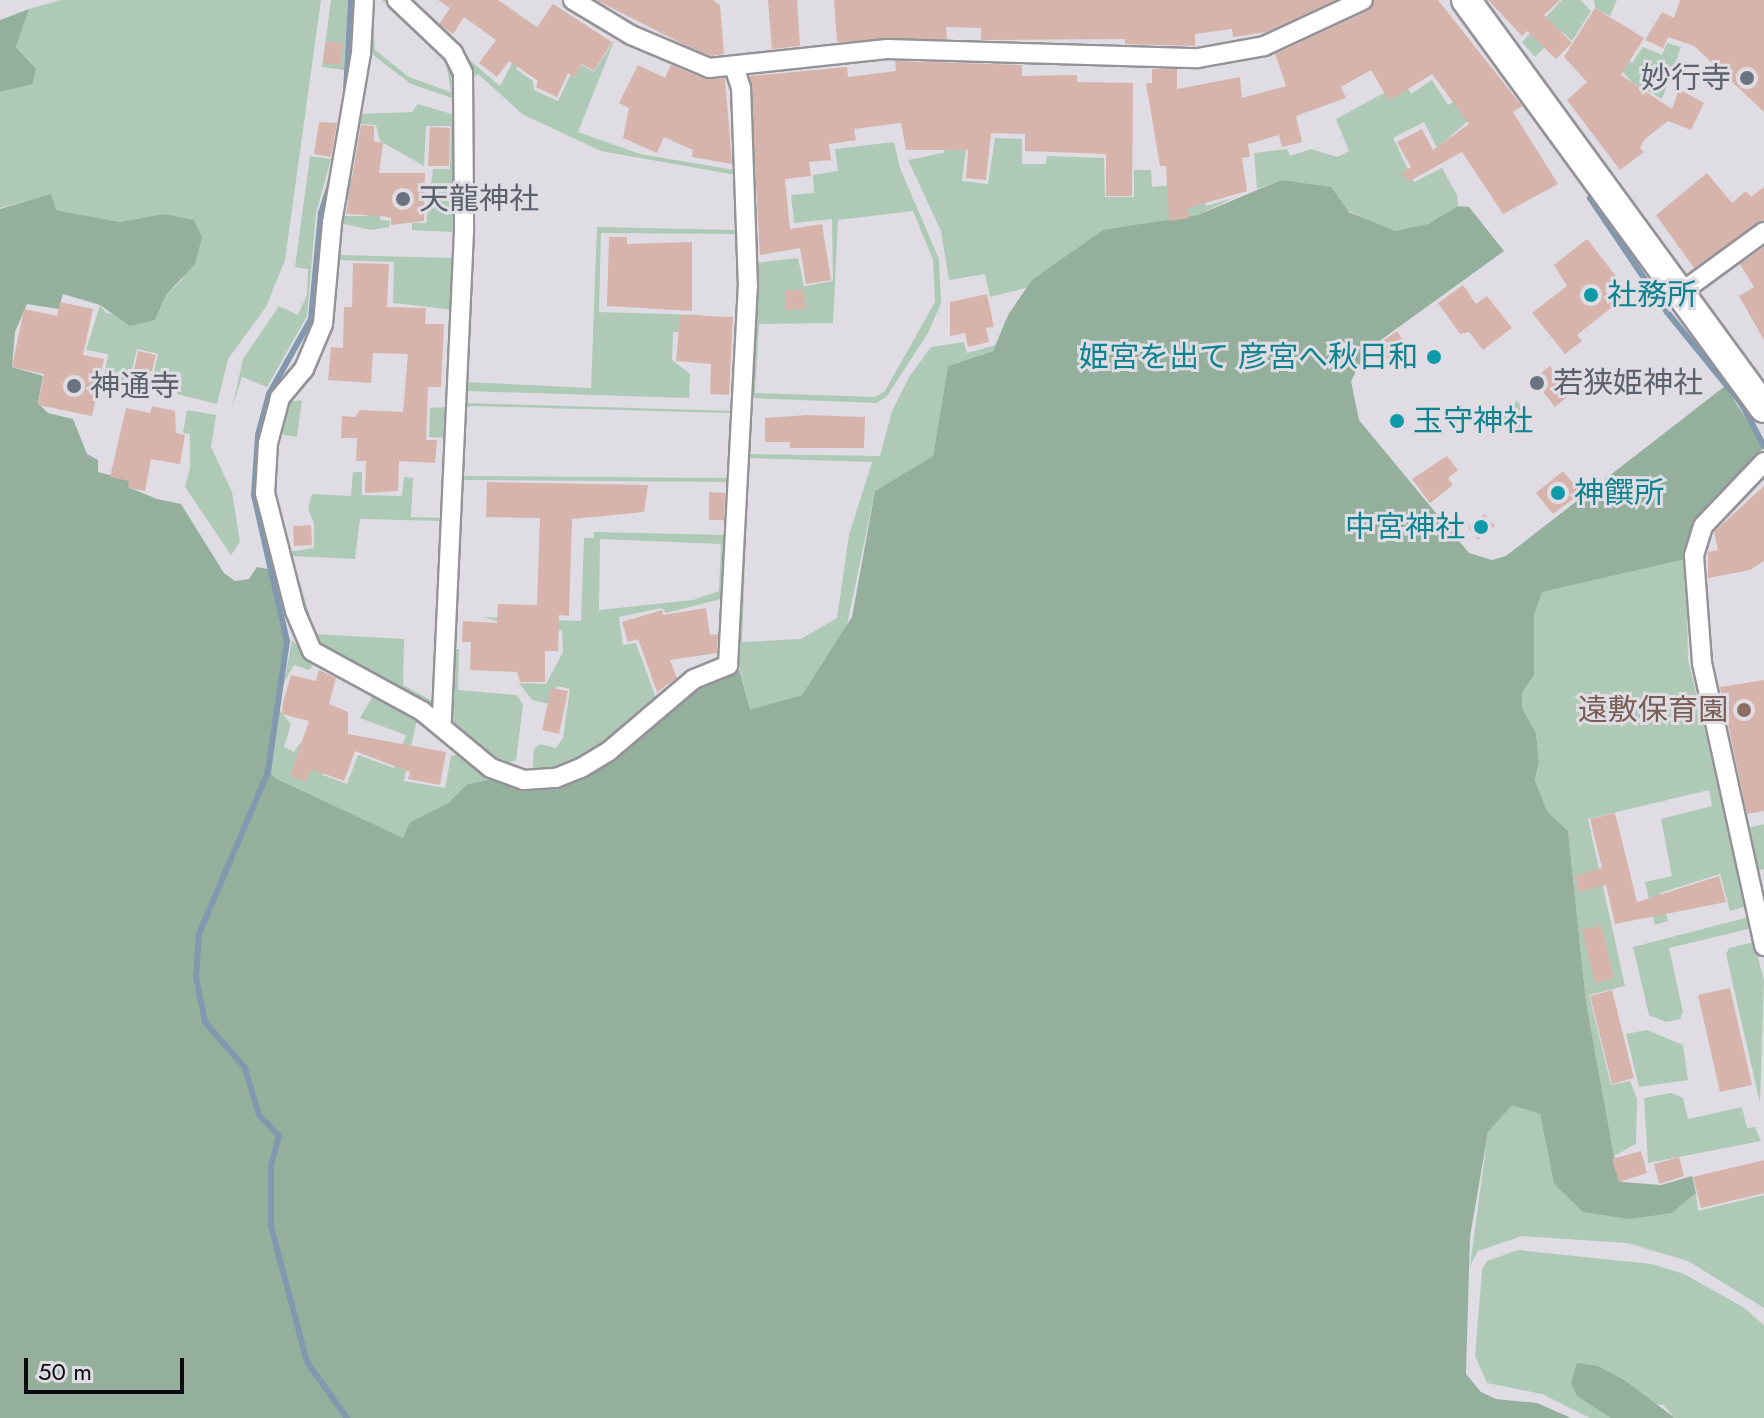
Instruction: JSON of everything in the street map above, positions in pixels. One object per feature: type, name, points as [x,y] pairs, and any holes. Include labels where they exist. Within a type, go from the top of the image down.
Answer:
[{"type":"main road","points":[[1466,0],[1683,291],[1764,408]]},
{"type":"street","points":[[364,0],[361,53],[332,223],[323,324],[304,369],[280,398],[268,443],[265,493],[295,611],[312,651],[442,724],[491,768],[524,780],[556,778],[609,751],[694,679],[728,665],[748,287],[744,143],[734,66]]},
{"type":"street","points":[[397,0],[453,53],[463,73],[464,246],[442,724]]},
{"type":"street","points":[[573,0],[695,65],[734,66],[941,48],[1198,58],[1264,46],[1363,0]]},
{"type":"street","points":[[1683,291],[1764,232]]},
{"type":"street","points":[[1764,462],[1703,526],[1694,556],[1702,663],[1764,946]]},
{"type":"green space","points":[[60,0],[321,0],[285,260],[266,307],[228,359],[217,404],[177,394],[181,373],[154,372],[158,354],[137,349],[132,369],[141,378],[139,389],[110,384],[111,378],[104,377],[108,354],[86,350],[100,305],[106,313],[155,320],[166,295],[182,280],[163,214],[119,222],[55,210],[50,195],[0,208],[0,92],[33,84],[36,69],[16,47],[29,9]]},
{"type":"green space","points":[[331,0],[348,0],[344,70],[322,67]]},
{"type":"green space","points":[[372,0],[375,50],[409,77],[451,92],[446,62],[382,0],[388,0],[454,62],[458,100],[411,84],[368,51]]},
{"type":"green space","points":[[1562,0],[1581,0],[1591,11],[1572,41],[1561,31],[1535,57],[1522,42]]},
{"type":"green space","points":[[1594,0],[1617,0],[1610,16],[1595,8]]},
{"type":"green space","points":[[29,9],[16,47],[36,69],[33,84],[0,92],[0,20]]},
{"type":"green space","points":[[615,39],[578,132],[640,154],[740,171],[742,234],[601,233],[599,312],[701,315],[700,333],[673,332],[672,360],[690,374],[689,398],[465,391],[466,57],[500,86],[515,58],[531,43],[516,69],[533,81],[534,90],[558,101],[570,76],[582,65],[594,72]],"holes":[[[478,74],[522,114],[601,151],[736,175],[736,230],[597,227],[591,388],[467,382],[473,78]]]},
{"type":"green space","points":[[1667,43],[1681,47],[1662,99],[1633,83],[1613,62],[1623,57],[1632,63],[1643,47],[1662,55]]},
{"type":"green space","points":[[1432,80],[1448,105],[1457,100],[1470,119],[1437,148],[1424,122],[1393,138],[1414,182],[1442,168],[1457,195],[1458,206],[1428,224],[1395,232],[1281,180],[1257,189],[1254,153],[1287,149],[1290,156],[1311,149],[1337,157],[1349,151],[1336,119],[1404,82],[1411,94]]},
{"type":"green space","points":[[418,104],[458,116],[455,310],[393,303],[394,262],[338,260],[338,255],[454,258],[454,232],[412,230],[412,223],[426,223],[433,169],[450,169],[451,126],[426,126],[424,166],[380,141],[376,125],[358,124],[359,114],[412,112]]},
{"type":"green space","points":[[995,138],[1022,139],[1022,164],[1046,164],[1047,156],[1104,158],[1105,197],[1134,197],[1134,170],[1151,170],[1152,187],[1201,182],[1206,206],[1233,198],[1198,215],[1103,231],[1026,288],[990,297],[985,274],[949,280],[941,231],[908,160],[943,153],[947,147],[966,148],[962,181],[988,184]]},
{"type":"green space","points":[[894,142],[900,168],[939,259],[941,303],[928,333],[887,396],[877,403],[750,398],[756,263],[798,258],[804,286],[833,281],[832,219],[794,223],[791,195],[814,193],[813,175],[838,171],[835,149]],"holes":[[[913,211],[933,260],[935,302],[885,391],[875,397],[755,393],[759,324],[833,323],[838,220]]]},
{"type":"green space","points":[[310,156],[331,159],[316,213],[307,316],[267,387],[242,377],[232,409],[243,359],[279,306],[298,315],[307,295],[308,269],[295,267]]},
{"type":"green space","points":[[349,177],[380,182],[380,220],[390,221],[389,227],[371,230],[340,223],[344,216],[367,216],[368,201],[348,200]]},
{"type":"green space","points":[[1281,180],[1331,187],[1349,212],[1395,231],[1428,224],[1458,206],[1469,207],[1504,251],[1367,350],[1351,381],[1359,420],[1469,553],[1492,560],[1506,556],[1725,386],[1764,447],[1694,524],[1686,559],[1542,592],[1534,615],[1534,675],[1522,693],[1522,708],[1536,733],[1539,762],[1535,780],[1547,811],[1568,831],[1586,1002],[1614,1156],[1622,1182],[1661,1185],[1692,1176],[1696,1193],[1672,1213],[1629,1219],[1583,1212],[1554,1184],[1540,1114],[1512,1105],[1488,1132],[1470,1237],[1466,1374],[1481,1392],[1496,1399],[1537,1403],[1571,1418],[0,1418],[0,209],[51,194],[56,210],[119,222],[163,214],[194,220],[202,237],[195,264],[166,295],[155,320],[130,326],[100,305],[63,294],[59,309],[27,304],[15,332],[12,367],[43,376],[38,403],[48,413],[73,419],[87,454],[98,460],[98,472],[129,480],[130,488],[157,499],[181,504],[224,573],[235,581],[249,579],[257,567],[273,570],[287,638],[268,770],[275,778],[403,838],[410,822],[448,803],[467,784],[506,777],[547,783],[699,682],[738,665],[750,710],[802,695],[852,617],[875,491],[933,456],[948,366],[993,351],[1008,315],[1032,280],[1103,230],[1198,215]]},
{"type":"green space","points":[[964,342],[967,353],[996,345],[993,351],[948,366],[933,456],[875,491],[846,630],[802,695],[750,711],[735,649],[745,454],[880,456],[892,411],[909,377],[931,347]],"holes":[[[749,458],[872,462],[849,535],[837,618],[801,639],[742,642]]]},
{"type":"green space","points":[[302,400],[297,437],[284,435],[280,427],[289,402]]},
{"type":"green space","points":[[1517,401],[1531,418],[1511,434],[1497,417]]},
{"type":"green space","points":[[464,403],[734,411],[731,482],[463,480],[458,475]],"holes":[[[471,406],[730,413],[727,478],[464,476],[466,408]]]},
{"type":"green space","points":[[450,407],[448,438],[429,437],[430,408]]},
{"type":"green space","points":[[187,410],[216,415],[211,447],[232,492],[240,542],[231,555],[185,487],[190,468],[190,434],[183,433]]},
{"type":"green space","points":[[353,472],[362,472],[362,495],[402,496],[404,477],[413,478],[411,517],[447,518],[437,711],[333,658],[311,639],[287,552],[314,548],[314,524],[308,509],[312,494],[351,496]],"holes":[[[360,519],[443,521],[436,703],[403,685],[404,639],[315,634],[292,556],[355,559]]]},
{"type":"green space","points":[[594,532],[729,535],[725,598],[666,613],[662,608],[619,617],[623,645],[636,643],[657,701],[606,747],[554,773],[532,774],[534,749],[540,744],[556,748],[563,738],[570,689],[557,686],[553,705],[532,700],[519,683],[546,684],[563,652],[562,630],[520,628],[483,617],[581,621],[584,538],[594,538]],"holes":[[[600,539],[721,544],[719,591],[693,600],[599,610]]]},
{"type":"green space","points":[[1686,559],[1688,659],[1747,906],[1730,911],[1720,874],[1660,893],[1668,921],[1655,925],[1645,882],[1672,876],[1661,819],[1712,806],[1709,790],[1588,819],[1625,986],[1589,995],[1611,1085],[1630,1081],[1637,1099],[1636,1144],[1614,1156],[1586,1002],[1568,831],[1547,811],[1535,780],[1539,762],[1536,733],[1522,708],[1522,693],[1534,675],[1534,615],[1541,592]]},
{"type":"green space","points":[[292,640],[315,663],[309,670],[294,665],[284,683]]},
{"type":"green space","points":[[455,649],[459,649],[458,690],[517,695],[523,705],[516,760],[505,764],[493,759],[455,730],[450,722]]},
{"type":"green space","points":[[374,694],[426,725],[416,723],[404,781],[445,788],[451,756],[460,754],[486,772],[506,777],[467,784],[448,803],[410,822],[404,839],[275,778],[268,770],[277,707],[291,724],[284,747],[294,752],[300,743],[329,754],[323,775],[347,784],[358,755],[394,768],[406,735],[360,718]]},
{"type":"green space","points":[[1764,824],[1764,869],[1758,871],[1748,828]]},
{"type":"green space","points":[[1749,917],[1752,928],[1669,948],[1683,1012],[1680,1019],[1666,1022],[1649,1015],[1633,947]]},
{"type":"green space","points":[[1754,942],[1764,981],[1760,1103],[1726,954],[1729,948]]},
{"type":"green space","points":[[1647,1030],[1683,1045],[1688,1080],[1639,1087],[1626,1034]]},
{"type":"green space","points":[[1671,1093],[1683,1098],[1688,1119],[1742,1107],[1747,1128],[1755,1127],[1761,1141],[1648,1163],[1644,1098]]},
{"type":"green space","points":[[1512,1104],[1540,1114],[1554,1184],[1672,1213],[1696,1193],[1698,1211],[1764,1195],[1764,1308],[1688,1261],[1627,1243],[1522,1236],[1478,1251],[1470,1266],[1488,1132]]},
{"type":"green space","points":[[1518,1250],[1652,1264],[1684,1274],[1743,1307],[1764,1325],[1764,1418],[1675,1418],[1663,1405],[1577,1395],[1611,1418],[1590,1418],[1542,1394],[1487,1383],[1475,1356],[1482,1270],[1487,1261]]},
{"type":"green space","points":[[1577,1363],[1598,1366],[1624,1380],[1675,1418],[1611,1418],[1577,1396],[1571,1382]]},
{"type":"building","points":[[438,0],[498,0],[537,27],[553,4],[612,42],[594,71],[582,64],[574,77],[568,73],[557,97],[536,87],[538,81],[509,61],[497,77],[479,63],[496,40],[464,17],[453,34],[439,24],[450,8]]},
{"type":"building","points":[[596,0],[713,0],[720,5],[724,54],[711,56]]},
{"type":"building","points":[[768,0],[797,0],[800,46],[772,49]]},
{"type":"building","points":[[834,0],[1335,0],[1266,32],[1233,37],[1232,29],[1195,34],[1195,46],[1125,44],[1125,39],[981,40],[981,28],[946,27],[947,39],[837,42]]},
{"type":"building","points":[[1375,0],[1438,0],[1522,106],[1513,112],[1558,184],[1503,214],[1462,152],[1408,182],[1402,173],[1411,167],[1397,142],[1422,129],[1433,150],[1469,124],[1432,74],[1389,101],[1371,70],[1341,87],[1346,98],[1296,116],[1302,142],[1282,147],[1279,135],[1248,144],[1250,157],[1242,158],[1247,191],[1188,208],[1189,218],[1169,221],[1166,166],[1160,166],[1146,83],[1152,83],[1152,69],[1177,69],[1177,89],[1240,77],[1242,98],[1286,86],[1275,54],[1368,11]]},
{"type":"building","points":[[1488,0],[1560,0],[1544,15],[1572,43],[1556,59],[1527,31],[1522,36]]},
{"type":"building","points":[[1680,0],[1764,0],[1764,112],[1694,46],[1668,37],[1663,48],[1645,40],[1662,12],[1674,18]]},
{"type":"building","points":[[1595,8],[1644,38],[1621,75],[1672,109],[1679,89],[1704,103],[1691,130],[1668,121],[1645,139],[1640,148],[1644,152],[1620,170],[1567,100],[1587,82],[1564,57]]},
{"type":"building","points":[[326,42],[343,43],[341,65],[323,63]]},
{"type":"building","points":[[895,61],[1022,65],[1022,76],[1077,75],[1077,82],[1133,83],[1132,196],[1106,196],[1106,154],[1025,151],[1025,134],[991,133],[986,180],[966,178],[968,150],[906,150],[901,123],[854,129],[856,140],[829,144],[831,160],[809,162],[811,176],[785,179],[790,229],[822,224],[831,280],[806,284],[800,248],[760,255],[750,76],[847,67],[848,77],[896,71]]},
{"type":"building","points":[[638,65],[665,78],[671,65],[705,79],[725,78],[732,164],[692,157],[693,150],[664,137],[657,153],[623,138],[629,108],[619,103]]},
{"type":"building","points":[[319,122],[337,123],[331,157],[314,154]]},
{"type":"building","points":[[361,125],[374,126],[374,141],[383,143],[379,173],[425,173],[424,221],[391,225],[391,218],[346,214]]},
{"type":"building","points":[[430,127],[450,128],[449,166],[428,166]]},
{"type":"building","points":[[1707,173],[1732,203],[1746,191],[1751,197],[1764,187],[1764,220],[1694,268],[1656,215]]},
{"type":"building","points":[[609,237],[627,237],[627,244],[692,242],[692,311],[607,306]]},
{"type":"building","name":"社務所","points":[[1587,239],[1616,276],[1605,291],[1616,304],[1577,335],[1582,341],[1565,354],[1532,313],[1567,286],[1554,265]]},
{"type":"building","points":[[1764,247],[1764,340],[1739,296],[1754,287],[1740,264]]},
{"type":"building","points":[[353,263],[389,264],[387,307],[426,308],[425,324],[444,324],[441,387],[428,387],[426,440],[437,440],[435,463],[399,461],[398,491],[365,493],[366,461],[356,461],[357,438],[341,438],[342,416],[355,417],[360,410],[403,412],[408,354],[373,353],[371,383],[328,380],[331,347],[343,348],[344,307],[352,307]]},
{"type":"building","points":[[1463,285],[1476,304],[1487,296],[1512,328],[1483,350],[1469,332],[1460,334],[1438,303]]},
{"type":"building","points":[[785,290],[804,290],[805,309],[786,310]]},
{"type":"building","points":[[987,294],[994,327],[986,328],[989,342],[968,347],[965,333],[950,336],[950,302]]},
{"type":"building","name":"神通寺","points":[[60,302],[93,309],[83,355],[104,359],[92,416],[38,405],[44,374],[12,367],[24,309],[57,316]]},
{"type":"building","points":[[680,315],[733,317],[729,395],[710,394],[711,364],[676,361]]},
{"type":"building","points":[[1397,331],[1406,345],[1386,359],[1377,345]]},
{"type":"building","points":[[138,351],[156,355],[150,379],[133,375]]},
{"type":"building","points":[[1550,366],[1572,393],[1555,407],[1533,379]]},
{"type":"building","points":[[152,406],[175,411],[176,433],[185,435],[180,464],[151,459],[145,491],[128,488],[129,481],[110,477],[126,408],[150,413]]},
{"type":"building","points":[[807,415],[865,417],[864,448],[790,448],[790,442],[765,442],[765,418]]},
{"type":"building","points":[[1447,456],[1458,470],[1448,478],[1453,485],[1430,503],[1412,479]]},
{"type":"building","name":"神饌所","points":[[1563,471],[1581,493],[1553,514],[1536,493]]},
{"type":"building","points":[[487,482],[648,485],[644,512],[572,519],[569,616],[559,615],[558,651],[545,651],[545,682],[520,682],[517,672],[470,670],[471,642],[462,642],[463,621],[497,623],[498,604],[537,605],[540,518],[486,517]]},
{"type":"building","points":[[1764,486],[1764,561],[1750,570],[1708,578],[1708,552],[1718,550],[1714,532]]},
{"type":"building","points":[[709,492],[725,493],[724,520],[709,520]]},
{"type":"building","name":"中宮神社","points":[[1484,514],[1495,526],[1478,540],[1468,528]]},
{"type":"building","points":[[311,525],[312,545],[294,546],[293,526]]},
{"type":"building","points":[[706,608],[710,635],[718,634],[717,653],[670,660],[677,678],[657,692],[638,639],[628,642],[622,622],[662,610],[663,615]]},
{"type":"building","points":[[319,670],[336,678],[329,704],[348,712],[348,734],[446,752],[440,785],[408,779],[410,772],[355,751],[344,781],[311,769],[306,782],[290,776],[309,721],[282,714],[283,702],[291,675],[316,681]]},
{"type":"building","points":[[1764,680],[1764,811],[1747,814],[1720,687]]},
{"type":"building","points":[[551,688],[568,691],[559,734],[542,730]]},
{"type":"building","points":[[1615,813],[1637,902],[1719,876],[1726,902],[1615,924],[1606,885],[1579,892],[1575,876],[1602,868],[1590,819]]},
{"type":"building","points":[[1601,925],[1614,978],[1595,983],[1582,930]]},
{"type":"building","points":[[1730,988],[1752,1085],[1720,1092],[1698,995]]},
{"type":"building","points":[[1612,990],[1634,1078],[1612,1084],[1590,996]]},
{"type":"building","points":[[1641,1151],[1647,1173],[1619,1182],[1612,1159]]},
{"type":"building","points":[[1679,1157],[1684,1176],[1659,1184],[1654,1164]]},
{"type":"building","points":[[1764,1160],[1764,1193],[1701,1208],[1693,1177]]},
{"type":"waterway","points":[[346,92],[351,0]]},
{"type":"waterway","points":[[331,182],[321,213],[311,319],[269,394],[258,435],[254,495],[287,641],[268,772],[199,934],[196,977],[205,1022],[245,1068],[259,1115],[279,1136],[271,1166],[271,1226],[307,1362],[347,1418]]},
{"type":"waterway","points":[[1590,198],[1667,312],[1741,403],[1764,446]]},
{"type":"place","name":"妙行寺","points":[[1747,78]]},
{"type":"place","name":"天龍神社","points":[[403,199]]},
{"type":"place","name":"社務所","points":[[1591,295]]},
{"type":"place","name":"姫宮を出て 彦宮へ秋日和","points":[[1434,357]]},
{"type":"place","name":"若狭姫神社","points":[[1537,383]]},
{"type":"place","name":"神通寺","points":[[74,386]]},
{"type":"place","name":"玉守神社","points":[[1397,421]]},
{"type":"place","name":"神饌所","points":[[1558,493]]},
{"type":"place","name":"中宮神社","points":[[1481,527]]},
{"type":"place","name":"遠敷保育園","points":[[1744,710]]}]
